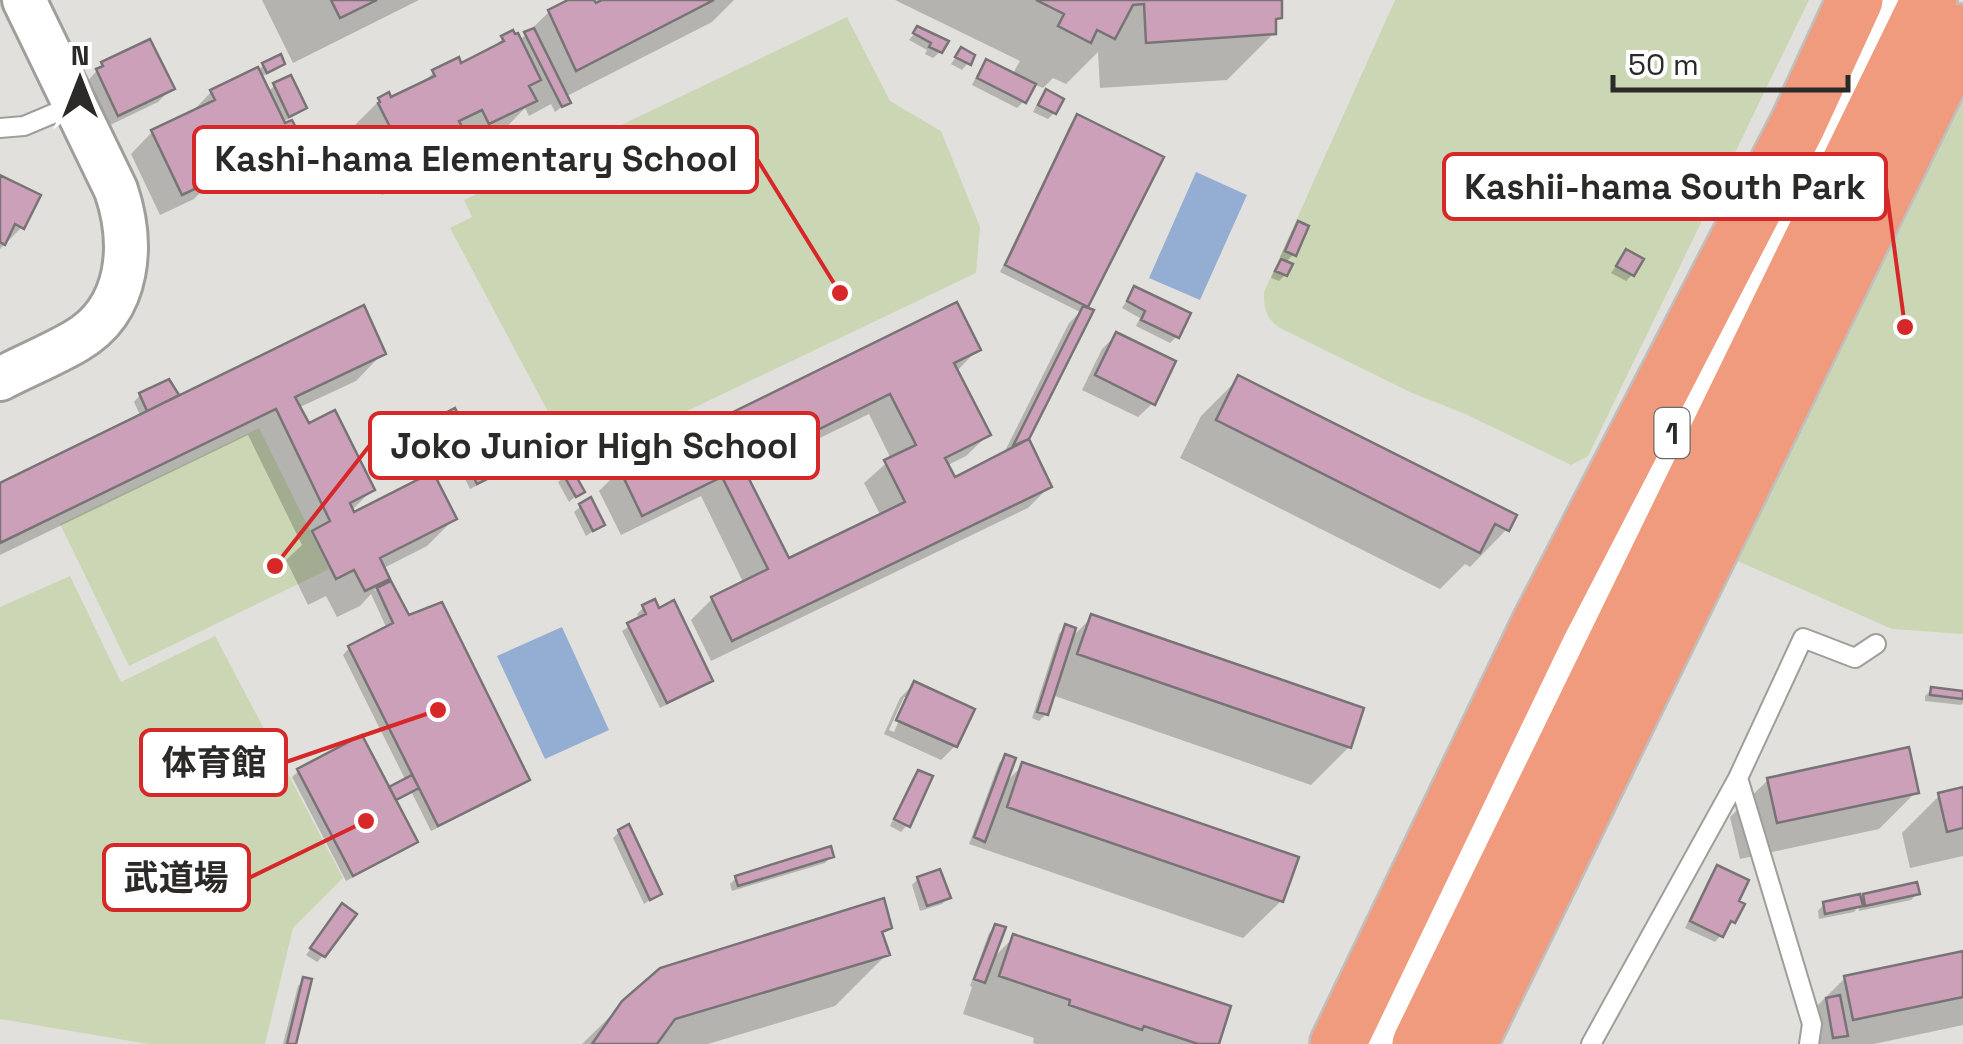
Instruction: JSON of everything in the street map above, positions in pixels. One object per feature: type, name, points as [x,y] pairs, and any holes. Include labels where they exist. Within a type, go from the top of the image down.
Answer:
[{"type":"highway","points":[[1338,1044],[1540,623],[1798,124],[1855,0]]},
{"type":"highway","name":"1","points":[[1377,1044],[1884,0]]},
{"type":"highway","name":"1","points":[[1420,1044],[1928,0]]},
{"type":"highway","points":[[1469,1044],[1963,32]]},
{"type":"street","points":[[0,379],[79,340],[94,328],[116,299],[127,241],[116,190],[24,0]]},
{"type":"street","points":[[1377,1044],[1464,875],[1892,0]]},
{"type":"street","points":[[1432,1044],[1941,0]]},
{"type":"lane","points":[[0,128],[24,126],[74,105]]},
{"type":"lane","points":[[1591,1044],[1738,778],[1803,638],[1856,658],[1876,644]]},
{"type":"lane","points":[[1738,778],[1812,1024],[1809,1044]]},
{"type":"green space","points":[[1395,0],[1809,0],[1588,456],[1571,465],[1280,328],[1266,312],[1264,292]]},
{"type":"green space","points":[[847,17],[890,101],[941,131],[980,227],[976,273],[576,464],[450,228],[472,217],[464,200]]},
{"type":"green space","points":[[1963,95],[1963,634],[1892,629],[1733,559]]},
{"type":"green space","points":[[259,428],[329,569],[129,666],[60,524]]},
{"type":"green space","points":[[70,576],[121,682],[215,636],[343,878],[293,928],[265,1044],[148,1044],[0,1019],[0,607]]},
{"type":"water","points":[[1196,172],[1247,195],[1200,300],[1149,278]]},
{"type":"water","points":[[562,627],[609,730],[545,759],[497,656]]},
{"type":"building","points":[[331,0],[377,0],[340,18]]},
{"type":"building","points":[[568,0],[714,0],[576,71],[548,10]]},
{"type":"building","points":[[1036,0],[1282,0],[1282,18],[1276,19],[1276,34],[1146,43],[1144,4],[1133,5],[1115,39],[1097,30],[1091,43],[1058,26],[1064,14]]},
{"type":"building","points":[[917,26],[949,41],[942,53],[913,33]]},
{"type":"building","points":[[534,28],[571,103],[562,107],[524,32]]},
{"type":"building","points":[[513,30],[541,80],[529,86],[537,101],[489,124],[482,110],[459,121],[467,136],[420,159],[412,143],[401,149],[378,98],[389,92],[391,97],[435,76],[432,70],[459,57],[461,63],[504,41],[501,36]]},
{"type":"building","points":[[150,39],[175,89],[118,116],[96,69],[103,66],[101,62]]},
{"type":"building","points":[[961,47],[975,55],[971,65],[955,57]]},
{"type":"building","points":[[281,54],[285,64],[267,73],[262,63]]},
{"type":"building","points":[[986,59],[1036,84],[1026,103],[977,78]]},
{"type":"building","points":[[258,67],[285,123],[292,120],[302,139],[289,146],[280,128],[210,162],[218,178],[182,195],[151,130],[215,100],[210,90]]},
{"type":"building","points":[[291,75],[307,108],[289,117],[273,83]]},
{"type":"building","points":[[1046,89],[1064,99],[1056,114],[1038,105]]},
{"type":"building","points":[[1077,114],[1164,157],[1088,307],[1005,265]]},
{"type":"building","points":[[0,175],[41,195],[24,229],[15,224],[5,245],[0,242]]},
{"type":"building","points":[[1298,221],[1309,226],[1296,256],[1285,251]]},
{"type":"building","points":[[1626,249],[1644,259],[1634,276],[1616,266]]},
{"type":"building","points":[[1281,259],[1293,264],[1287,276],[1275,271]]},
{"type":"building","points":[[1134,286],[1191,313],[1179,338],[1141,320],[1145,311],[1127,301]]},
{"type":"building","points":[[957,302],[981,350],[954,363],[991,435],[945,458],[955,477],[1029,439],[1052,487],[732,641],[711,597],[768,569],[722,477],[642,516],[619,468]],"holes":[[[890,394],[916,445],[884,460],[905,502],[789,558],[743,467]]]},
{"type":"building","points":[[364,305],[386,354],[295,397],[309,423],[335,410],[375,490],[350,503],[354,512],[433,472],[457,519],[380,558],[390,579],[365,591],[354,570],[336,579],[312,531],[330,521],[276,409],[0,543],[0,483]]},
{"type":"building","points":[[1083,306],[1094,310],[1029,439],[1013,446]]},
{"type":"building","points":[[1116,332],[1176,361],[1155,405],[1095,375]]},
{"type":"building","points":[[1238,375],[1517,515],[1509,531],[1495,524],[1480,553],[1216,420]]},
{"type":"building","points":[[169,379],[179,395],[147,411],[139,393]]},
{"type":"building","points":[[455,408],[469,437],[459,442],[445,413]]},
{"type":"building","points":[[483,453],[495,475],[477,484],[466,462]]},
{"type":"building","points":[[572,469],[585,492],[576,497],[563,474]]},
{"type":"building","points":[[591,497],[605,525],[593,531],[579,504]]},
{"type":"building","points":[[391,581],[409,615],[442,602],[530,780],[438,826],[348,646],[393,623],[377,588]]},
{"type":"building","points":[[655,599],[659,608],[674,600],[713,681],[667,703],[627,623],[646,614],[642,605]]},
{"type":"building","points":[[1091,614],[1364,708],[1351,748],[1077,654]]},
{"type":"building","points":[[1065,624],[1076,628],[1048,715],[1037,712]]},
{"type":"building","points":[[914,681],[975,709],[957,747],[896,720]]},
{"type":"building","points":[[1931,687],[1963,691],[1963,699],[1930,695]]},
{"type":"building","points":[[362,735],[418,842],[353,876],[297,769]]},
{"type":"building","points":[[1909,747],[1919,793],[1777,823],[1767,778]]},
{"type":"building","points":[[1005,754],[1016,758],[985,842],[974,837]]},
{"type":"building","points":[[1022,762],[1299,857],[1283,902],[1007,807]]},
{"type":"building","points":[[918,770],[933,776],[910,827],[894,819]]},
{"type":"building","points":[[412,775],[419,788],[396,800],[389,787]]},
{"type":"building","points":[[1963,787],[1963,828],[1947,832],[1938,793]]},
{"type":"building","points":[[629,824],[662,894],[650,900],[618,830]]},
{"type":"building","points":[[831,846],[834,857],[738,886],[735,876]]},
{"type":"building","points":[[1717,865],[1749,880],[1739,901],[1745,904],[1723,937],[1690,921]]},
{"type":"building","points":[[940,869],[951,898],[927,906],[917,877]]},
{"type":"building","points":[[1917,882],[1920,894],[1865,906],[1863,894]]},
{"type":"building","points":[[1860,894],[1863,906],[1825,914],[1823,902]]},
{"type":"building","points":[[884,898],[892,928],[882,932],[890,955],[675,1019],[657,1044],[592,1044],[622,1001],[660,968]]},
{"type":"building","points":[[342,903],[357,914],[325,957],[310,948]]},
{"type":"building","points":[[995,924],[1006,927],[985,983],[974,979]]},
{"type":"building","points":[[1013,934],[1231,1006],[1219,1044],[1198,1044],[1144,1026],[1142,1030],[999,976]]},
{"type":"building","points":[[1963,951],[1963,997],[1853,1020],[1844,976]]},
{"type":"building","points":[[303,977],[312,979],[296,1044],[287,1044]]},
{"type":"building","points":[[1840,995],[1848,1036],[1833,1038],[1826,998]]},
{"type":"place","name":"Kashi-hama Elementary School","points":[[840,293]]},
{"type":"place","name":"Kashii-hama South Park","points":[[1905,327]]},
{"type":"place","name":"Joko Junior High School","points":[[275,566]]},
{"type":"place","name":"体育館","points":[[438,710]]},
{"type":"place","name":"武道場","points":[[366,821]]}]
